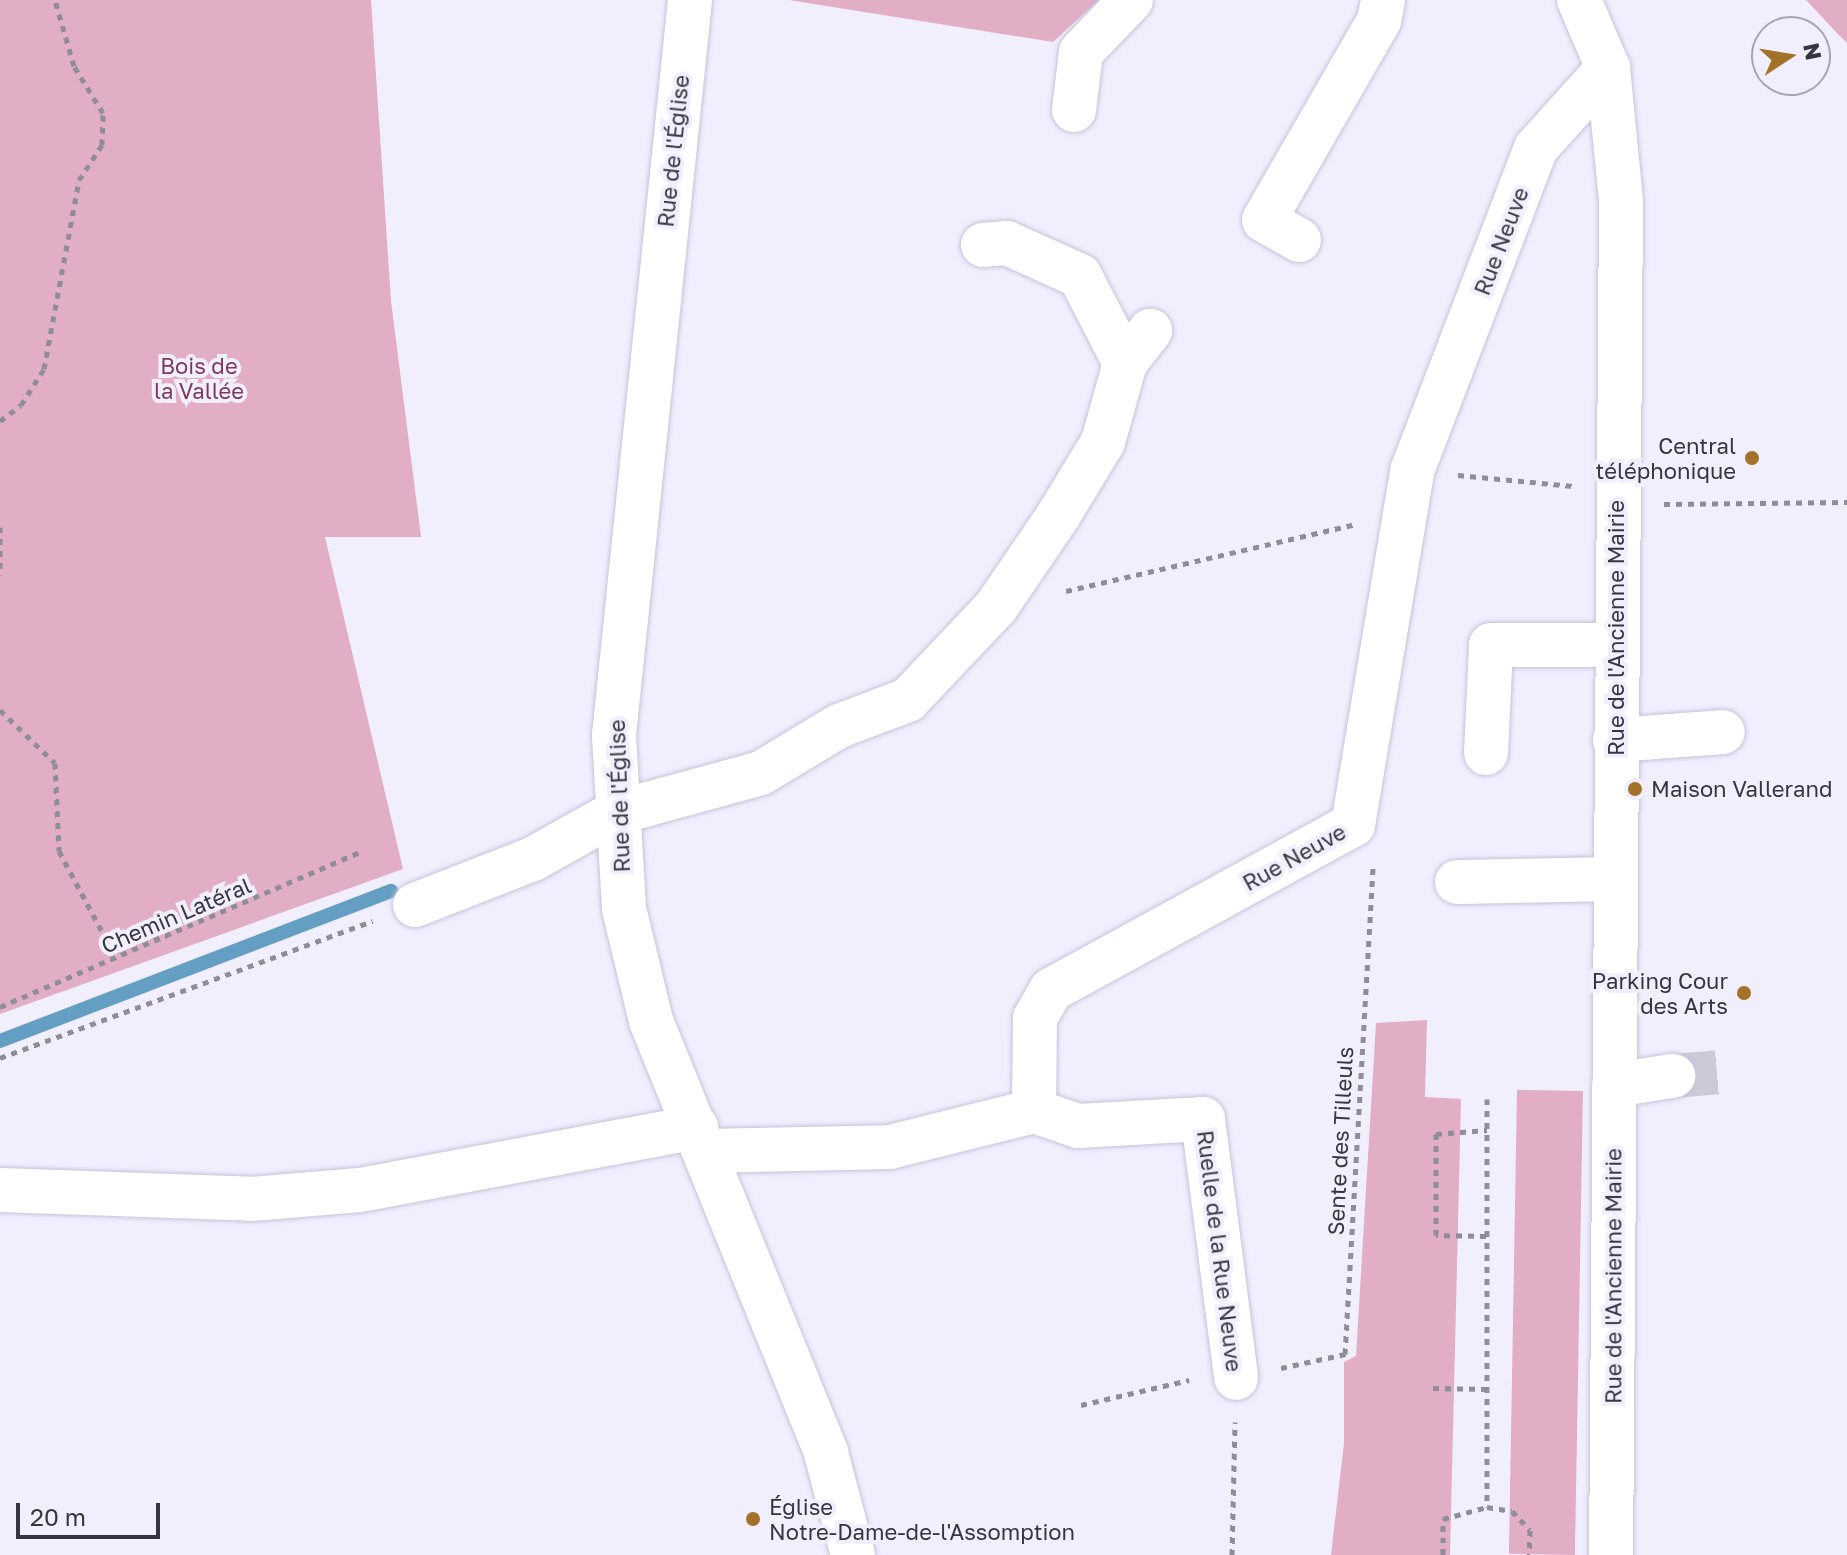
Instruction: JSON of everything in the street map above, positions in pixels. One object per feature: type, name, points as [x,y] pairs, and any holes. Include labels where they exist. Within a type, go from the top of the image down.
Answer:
[{"type":"street","name":"Rue de l'Église","points":[[690,0],[624,601],[615,813],[624,909],[651,1021],[826,1453],[853,1555]]},
{"type":"street","points":[[1074,110],[1081,52],[1131,0]]},
{"type":"street","points":[[1299,240],[1264,220],[1379,21],[1383,0]]},
{"type":"street","name":"Rue de l'Ancienne Mairie","points":[[1579,0],[1608,68],[1621,201],[1615,879],[1597,1036],[1614,1085],[1610,1554]]},
{"type":"street","points":[[1608,68],[1620,0]]},
{"type":"street","name":"Rue Neuve","points":[[1034,1111],[1035,1018],[1051,990],[1353,825],[1412,471],[1536,148],[1608,68]]},
{"type":"street","points":[[415,905],[533,859],[615,813],[761,773],[839,726],[908,700],[996,607],[1103,442],[1137,347],[1080,276],[1007,243],[983,245]]},
{"type":"street","points":[[1486,753],[1491,645],[1616,645]]},
{"type":"street","points":[[1615,740],[1723,732]]},
{"type":"street","points":[[1457,882],[1615,879]]},
{"type":"street","points":[[1614,1085],[1673,1076]]},
{"type":"street","points":[[0,1190],[252,1199],[330,1192],[701,1139],[890,1147],[1034,1111]]},
{"type":"street","name":"Ruelle de la Rue Neuve","points":[[1034,1111],[1078,1126],[1203,1119],[1236,1373]]},
{"type":"path","points":[[0,421],[21,405],[44,369],[79,180],[102,145],[103,113],[74,66],[55,0]]},
{"type":"path","points":[[1484,477],[1616,497],[1847,502]]},
{"type":"path","points":[[996,607],[1404,513]]},
{"type":"path","points":[[0,527],[0,575]]},
{"type":"path","points":[[0,710],[55,763],[59,851],[105,937],[172,936]]},
{"type":"path","name":"Sente des Tilleuls","points":[[1236,1373],[1345,1354],[1375,851],[1353,825]]},
{"type":"path","name":"Chemin Latéral","points":[[0,1007],[172,936],[364,850]]},
{"type":"path","points":[[0,1058],[415,905]]},
{"type":"path","points":[[1487,1099],[1487,1507]]},
{"type":"path","points":[[1486,1236],[1436,1235],[1436,1134],[1487,1130]]},
{"type":"path","points":[[1081,1405],[1236,1373]]},
{"type":"path","name":"Ruelle de la Rue Neuve","points":[[1232,1555],[1236,1373]]},
{"type":"path","points":[[1433,1388],[1486,1389]]},
{"type":"path","points":[[1443,1555],[1443,1519],[1487,1507],[1512,1511],[1530,1530],[1529,1555]]},
{"type":"green space","name":"Bois de la Vallée","points":[[0,0],[371,0],[391,301],[421,537],[325,537],[403,869],[0,1014]]},
{"type":"green space","points":[[789,0],[1099,0],[1053,42]]},
{"type":"green space","points":[[1806,0],[1847,0],[1847,43],[1831,27],[1831,16],[1821,16]]},
{"type":"green space","points":[[1427,1020],[1425,1097],[1461,1099],[1450,1555],[1331,1555],[1344,1443],[1344,1362],[1356,1356],[1376,1023]]},
{"type":"green space","points":[[1517,1090],[1583,1091],[1575,1555],[1509,1554]]},
{"type":"waterway","points":[[0,1041],[391,891]]},
{"type":"tunnel","points":[[1673,1076],[1731,1071]]},
{"type":"place","name":"Central téléphonique","points":[[1752,458]]},
{"type":"place","name":"Maison Vallerand","points":[[1635,789]]},
{"type":"place","name":"Parking Cour des Arts","points":[[1744,993]]},
{"type":"place","name":"Église Notre-Dame-de-l'Assomption","points":[[753,1519]]}]
